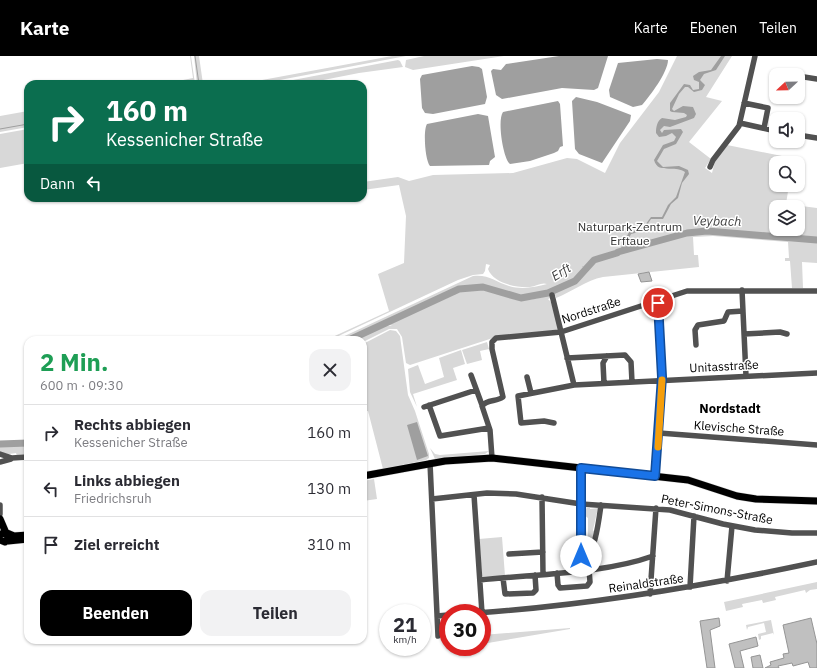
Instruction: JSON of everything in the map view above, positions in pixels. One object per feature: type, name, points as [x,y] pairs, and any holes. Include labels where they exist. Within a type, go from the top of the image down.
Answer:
[{"type":"main road","points":[[367,475],[458,459],[492,458],[695,481],[750,498],[817,501]]},
{"type":"main road","points":[[0,519],[3,538]]},
{"type":"main road","points":[[3,538],[24,535]]},
{"type":"main road","points":[[3,538],[24,539]]},
{"type":"street","points":[[710,167],[713,160],[740,123],[755,56]]},
{"type":"street","points":[[805,77],[817,79]]},
{"type":"street","points":[[744,102],[768,108],[764,128]]},
{"type":"street","points":[[740,123],[769,129]]},
{"type":"street","points":[[805,136],[817,138]]},
{"type":"street","points":[[742,290],[746,376]]},
{"type":"street","name":"Nordstraße","points":[[482,405],[503,397],[492,349],[492,342],[499,337],[562,332],[687,291],[817,291]]},
{"type":"street","points":[[552,295],[574,385]]},
{"type":"street","points":[[655,476],[662,380],[657,300]]},
{"type":"street","points":[[696,344],[695,330],[698,325],[724,321],[728,312],[743,311]]},
{"type":"street","points":[[744,334],[780,332],[787,334]]},
{"type":"street","points":[[568,358],[625,355],[631,362],[632,382]]},
{"type":"street","points":[[604,383],[603,364],[607,356]]},
{"type":"street","name":"Unitasstraße","points":[[554,423],[544,421],[521,423],[518,396],[574,385],[817,373]]},
{"type":"street","points":[[471,375],[489,428],[492,458]]},
{"type":"street","points":[[526,376],[531,393]]},
{"type":"street","points":[[476,390],[426,406],[440,436],[489,428]]},
{"type":"street","name":"Klevische Straße","points":[[658,433],[817,445]]},
{"type":"street","points":[[0,454],[12,458]]},
{"type":"street","points":[[0,462],[12,458],[24,457]]},
{"type":"street","points":[[430,463],[438,636]]},
{"type":"street","points":[[581,468],[581,570]]},
{"type":"street","name":"Peter-Simons-Straße","points":[[432,499],[506,493],[542,497],[581,504],[656,508],[732,526],[777,532],[817,533]]},
{"type":"street","points":[[474,495],[481,604]]},
{"type":"street","points":[[542,497],[543,574]]},
{"type":"street","points":[[0,505],[0,514]]},
{"type":"street","points":[[581,570],[594,543],[602,505]]},
{"type":"street","points":[[650,594],[656,508]]},
{"type":"street","points":[[690,588],[694,516]]},
{"type":"street","points":[[727,581],[732,526]]},
{"type":"street","points":[[509,554],[543,552]]},
{"type":"street","points":[[480,580],[589,569],[631,563],[653,556]]},
{"type":"street","name":"Reinaldstraße","points":[[491,612],[541,608],[690,588],[817,562]]},
{"type":"street","points":[[557,573],[558,585],[560,588],[587,586],[590,584],[589,569]]},
{"type":"street","points":[[503,578],[505,594],[533,593],[536,590],[535,575]]},
{"type":"green space","points":[[190,56],[194,80],[183,80],[193,78]]},
{"type":"green space","points":[[194,56],[199,56],[202,80],[197,80]]},
{"type":"green space","points":[[392,56],[406,56],[280,80],[263,80]]},
{"type":"green space","points":[[424,56],[504,56],[413,70],[405,67],[406,60]]},
{"type":"green space","name":"Naturpark-Zentrum Erftaue","points":[[677,56],[732,56],[706,97],[722,101],[689,142],[711,159],[705,168],[712,173],[715,161],[727,145],[782,156],[769,156],[769,192],[788,192],[787,200],[769,200],[769,236],[805,236],[805,206],[817,208],[817,263],[802,262],[803,288],[792,288],[790,261],[785,261],[785,258],[789,258],[788,242],[713,236],[693,237],[694,255],[698,255],[699,267],[603,277],[591,281],[556,298],[556,296],[548,299],[551,302],[559,330],[499,336],[410,365],[406,363],[402,337],[397,329],[389,329],[367,340],[367,336],[362,336],[385,325],[392,326],[388,324],[419,307],[442,296],[465,289],[486,289],[519,300],[532,299],[551,294],[549,291],[530,296],[520,296],[484,285],[460,287],[355,336],[345,336],[473,276],[488,277],[509,286],[519,288],[533,287],[547,284],[543,283],[530,287],[524,287],[506,284],[491,274],[488,269],[490,265],[486,264],[483,274],[473,275],[458,280],[339,336],[335,336],[389,311],[378,274],[404,263],[406,216],[399,185],[367,189],[367,181],[398,177],[409,181],[433,175],[513,173],[567,158],[577,159],[605,173],[620,143],[659,92]]},
{"type":"green space","points":[[398,60],[403,67],[323,80],[293,80]]},
{"type":"green space","points":[[24,112],[24,128],[0,132],[0,116]]},
{"type":"green space","points":[[24,130],[24,164],[0,168],[0,134]]},
{"type":"green space","points":[[390,330],[396,331],[400,336],[408,395],[415,411],[429,454],[429,458],[426,460],[383,469],[367,411],[367,342]]},
{"type":"green space","points":[[487,342],[489,349],[480,351],[482,360],[467,364],[462,350]]},
{"type":"green space","points":[[461,350],[465,364],[453,368],[457,380],[413,394],[417,407],[410,392],[408,369],[418,365],[425,384],[444,377],[439,358]]},
{"type":"green space","points":[[0,445],[24,445],[24,455],[17,456],[16,453],[0,453]]},
{"type":"green space","points":[[430,448],[435,454],[440,455],[489,451],[485,454],[435,459]]},
{"type":"green space","points":[[374,479],[377,499],[367,500],[367,480]]},
{"type":"green space","points":[[587,508],[598,508],[593,530],[595,533],[586,560],[583,561],[583,554],[588,551],[588,518],[584,515],[584,510]]},
{"type":"green space","points":[[502,537],[505,576],[484,578],[482,576],[479,539]]},
{"type":"green space","points":[[817,582],[817,589],[810,590],[806,593],[805,590],[775,597],[776,600],[763,603],[762,600],[742,604],[743,607],[726,611],[724,602]]},
{"type":"green space","points":[[771,620],[774,635],[773,633],[761,636],[761,639],[759,640],[758,634],[766,632],[764,623],[748,627],[747,630],[746,625]]},
{"type":"green space","points":[[570,628],[491,642],[491,634]]},
{"type":"shaded area","points":[[559,56],[608,56],[598,88],[594,90],[562,88],[502,99],[496,95],[491,71],[493,69],[501,70],[506,64]]},
{"type":"shaded area","points":[[721,56],[725,56],[716,70],[704,74],[700,80],[705,85],[702,90],[694,92],[688,87],[685,87],[679,94],[672,109],[674,111],[683,106],[693,107],[696,114],[694,118],[670,127],[664,126],[660,130],[662,133],[664,130],[681,129],[683,132],[676,144],[664,149],[657,161],[663,167],[679,166],[688,170],[689,174],[682,183],[678,198],[671,204],[663,219],[651,219],[643,231],[631,234],[623,251],[614,257],[610,256],[621,248],[629,232],[642,229],[651,217],[662,217],[668,205],[676,197],[685,172],[676,169],[659,167],[654,160],[663,145],[674,141],[676,137],[672,133],[659,137],[656,133],[657,124],[662,118],[675,120],[686,117],[687,115],[684,113],[670,111],[670,103],[684,84],[690,85],[693,90],[699,89],[699,82],[694,80],[693,76],[699,72],[711,70]]},
{"type":"shaded area","points":[[657,59],[668,60],[667,65],[658,84],[642,105],[633,107],[610,97],[609,90],[618,63]]},
{"type":"shaded area","points":[[472,66],[482,69],[487,97],[485,104],[433,114],[425,113],[422,108],[420,79],[422,75]]},
{"type":"shaded area","points":[[576,97],[597,102],[631,115],[630,121],[602,163],[579,154],[575,149],[572,101]]},
{"type":"shaded area","points":[[558,101],[560,104],[563,146],[554,153],[530,161],[510,164],[507,160],[503,147],[501,116],[503,112]]},
{"type":"shaded area","points":[[478,114],[488,116],[495,157],[490,161],[489,165],[430,166],[428,163],[425,145],[425,132],[427,124]]},
{"type":"shaded area","points":[[417,422],[428,456],[417,460],[407,425]]},
{"type":"building","points":[[649,272],[652,281],[641,282],[638,274]]},
{"type":"building","points":[[719,618],[720,626],[710,630],[715,668],[707,668],[700,621]]},
{"type":"building","points":[[811,618],[817,644],[817,668],[810,668],[808,662],[793,666],[792,663],[778,666],[779,668],[765,668],[771,665],[770,662],[784,658],[783,654],[789,653],[783,625]]},
{"type":"building","points":[[756,637],[758,646],[740,651],[744,668],[735,668],[729,644]]},
{"type":"building","points":[[760,655],[763,668],[753,668],[751,657]]},
{"type":"waterway","points":[[195,56],[198,80]]},
{"type":"waterway","points":[[0,129],[24,125]]},
{"type":"waterway","name":"Veybach","points":[[618,252],[687,233],[707,231],[817,240]]},
{"type":"waterway","name":"Erft","points":[[358,336],[459,289],[483,287],[521,298],[548,293],[575,281],[594,260],[617,253]]},
{"type":"waterway","name":"Erft","points":[[0,444],[24,443]]},
{"type":"slow traffic","points":[[658,447],[662,380]]},
{"type":"district","name":"Nordstadt","points":[[730,408]]},
{"type":"route","points":[[581,556],[581,468],[655,476],[662,377],[658,303]]}]
